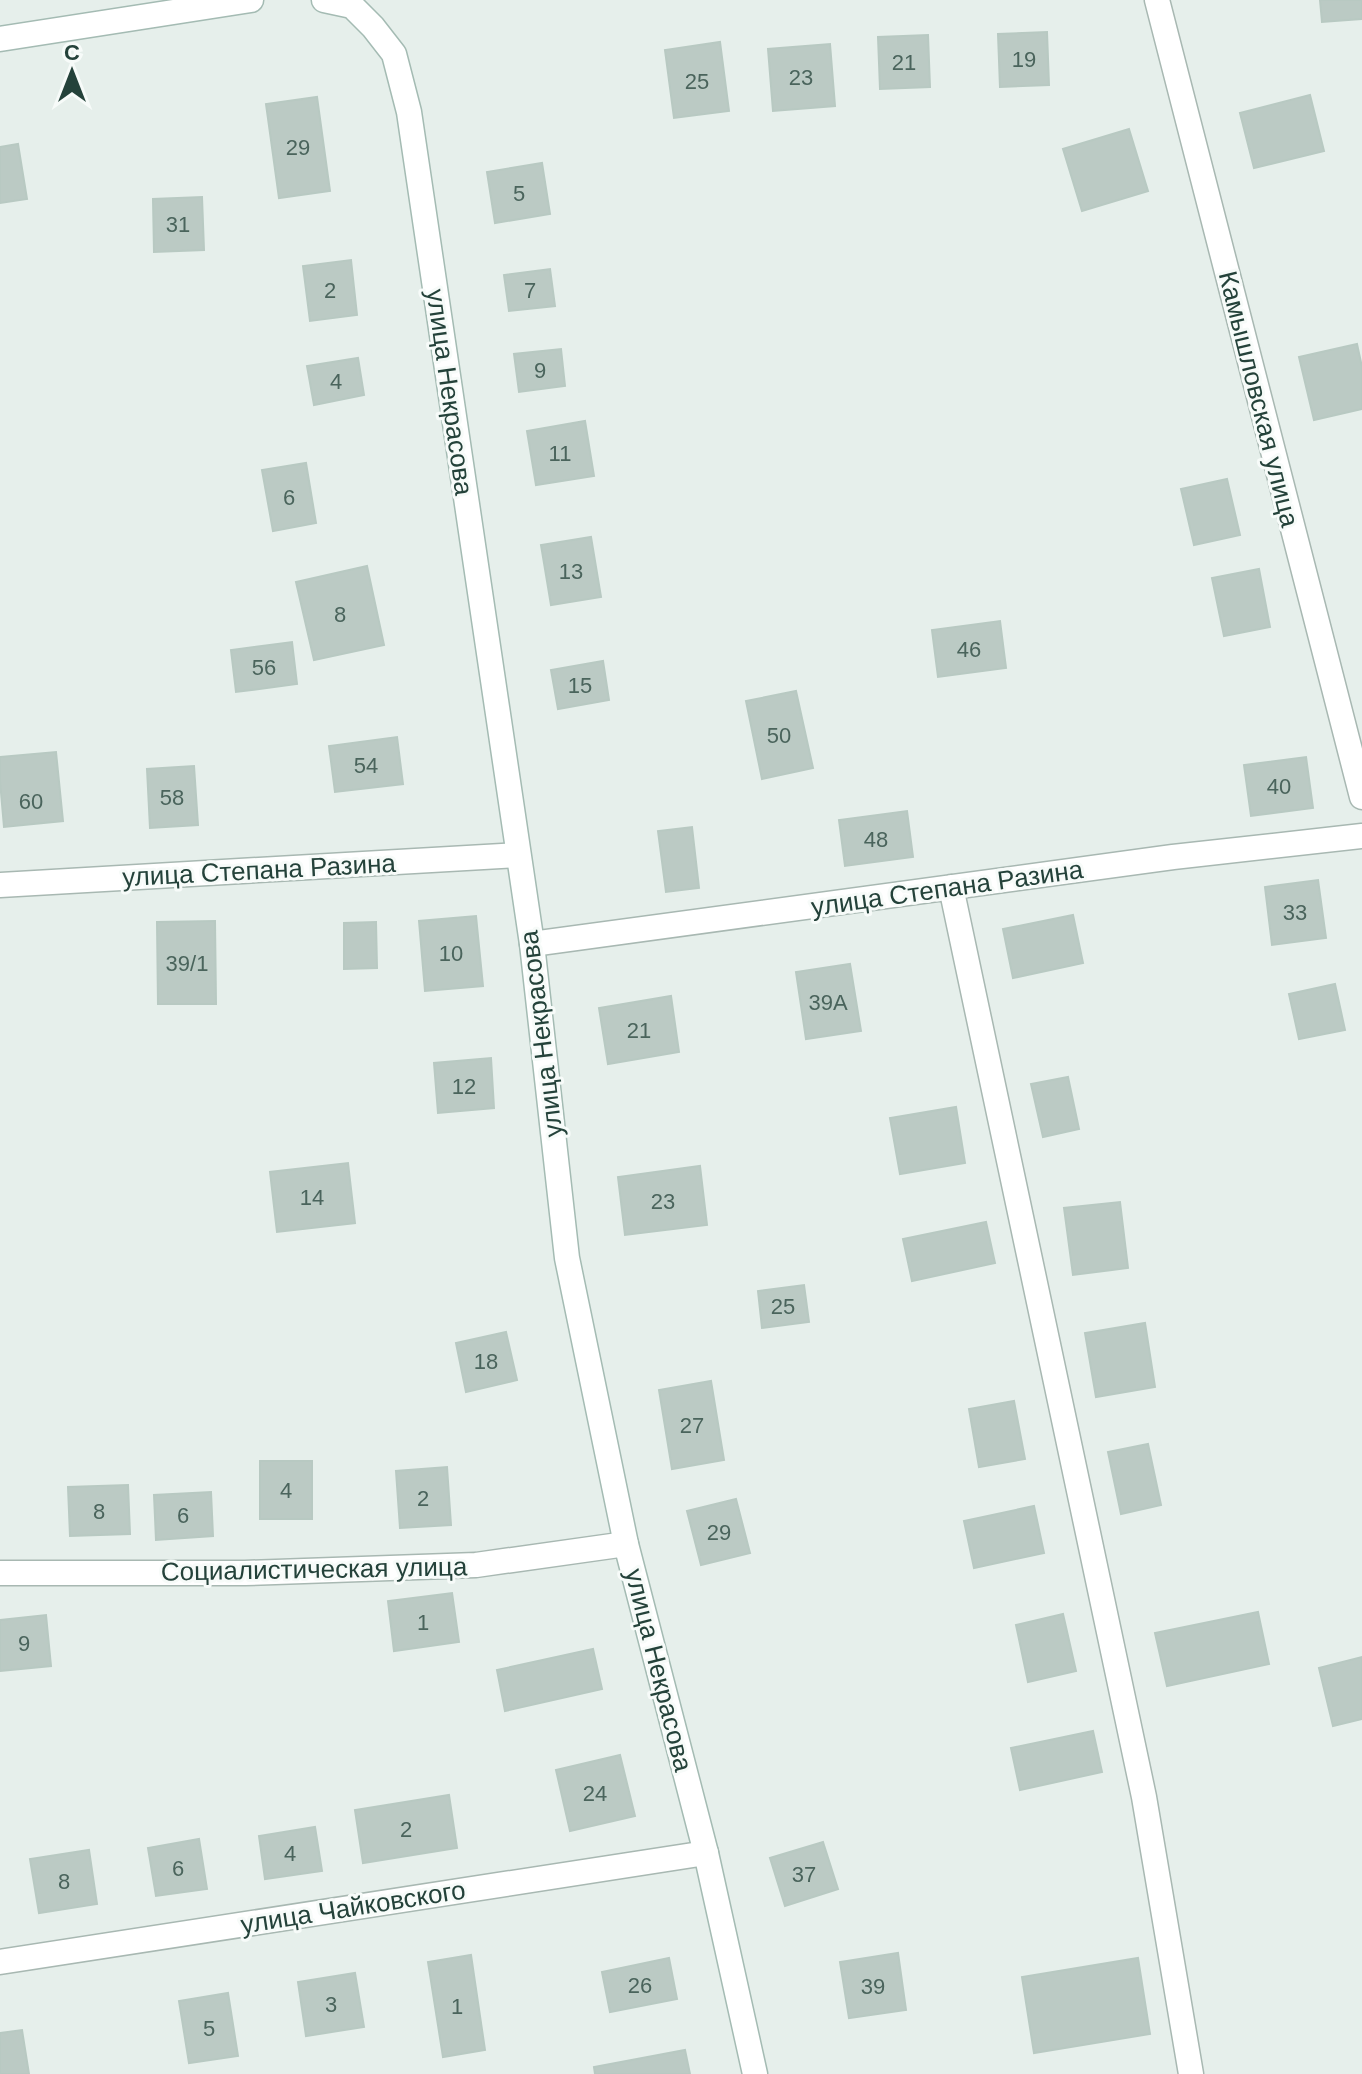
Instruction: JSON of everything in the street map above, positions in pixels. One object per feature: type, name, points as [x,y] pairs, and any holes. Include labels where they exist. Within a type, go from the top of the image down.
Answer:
[{"type":"street","points":[[0,39],[251,0]]},
{"type":"street","points":[[324,0],[358,2]]},
{"type":"street","name":"Камышловская улица","points":[[1157,0],[1362,797]]},
{"type":"street","name":"улица Некрасова","points":[[358,2],[394,54],[409,112],[532,944],[567,1258],[626,1544],[706,1853],[755,2074]]},
{"type":"street","name":"улица Степана Разина","points":[[532,944],[1173,857],[1362,836]]},
{"type":"street","name":"улица Степана Разина","points":[[0,885],[517,855]]},
{"type":"street","points":[[951,887],[1144,1797],[1191,2074]]},
{"type":"street","name":"Социалистическая улица","points":[[0,1573],[245,1573],[476,1565],[626,1544]]},
{"type":"street","name":"улица Чайковского","points":[[0,1962],[706,1853]]},
{"type":"building","points":[[1320,0],[1362,0],[1362,19],[1322,22]]},
{"type":"building","points":[[1047,32],[1049,85],[1000,87],[998,34]]},
{"type":"building","points":[[928,35],[930,87],[880,89],[878,37]]},
{"type":"building","points":[[720,42],[729,111],[674,118],[665,50]]},
{"type":"building","points":[[830,44],[835,106],[773,111],[768,49]]},
{"type":"building","points":[[1310,95],[1324,151],[1254,168],[1240,113]]},
{"type":"building","points":[[317,97],[330,191],[279,198],[266,104]]},
{"type":"building","points":[[1129,129],[1148,191],[1082,211],[1063,149]]},
{"type":"building","points":[[18,144],[27,199],[0,203],[0,147]]},
{"type":"building","points":[[542,163],[550,214],[495,223],[487,172]]},
{"type":"building","points":[[202,197],[204,250],[154,252],[153,199]]},
{"type":"building","points":[[351,260],[357,315],[310,321],[303,266]]},
{"type":"building","points":[[550,269],[555,306],[509,311],[504,275]]},
{"type":"building","points":[[1357,344],[1362,367],[1362,409],[1314,420],[1299,357]]},
{"type":"building","points":[[561,349],[565,386],[519,392],[514,354]]},
{"type":"building","points":[[358,358],[364,395],[314,405],[307,366]]},
{"type":"building","points":[[585,421],[594,476],[536,485],[527,431]]},
{"type":"building","points":[[306,463],[316,523],[273,531],[262,470]]},
{"type":"building","points":[[1227,479],[1240,535],[1194,545],[1181,489]]},
{"type":"building","points":[[591,537],[601,597],[551,605],[541,545]]},
{"type":"building","points":[[367,566],[384,645],[314,660],[296,582]]},
{"type":"building","points":[[1259,569],[1270,627],[1224,636],[1212,578]]},
{"type":"building","points":[[1000,621],[1006,668],[938,677],[932,630]]},
{"type":"building","points":[[292,642],[297,684],[236,692],[231,650]]},
{"type":"building","points":[[603,661],[609,700],[558,709],[551,670]]},
{"type":"building","points":[[796,691],[813,768],[762,779],[746,701]]},
{"type":"building","points":[[397,737],[403,784],[335,792],[329,746]]},
{"type":"building","points":[[56,752],[63,821],[4,827],[0,757]]},
{"type":"building","points":[[1306,757],[1313,808],[1251,816],[1244,765]]},
{"type":"building","points":[[194,766],[198,825],[150,828],[147,769]]},
{"type":"building","points":[[907,811],[913,857],[845,866],[839,820]]},
{"type":"building","points":[[692,827],[699,888],[666,892],[658,831]]},
{"type":"building","points":[[1318,880],[1326,938],[1272,945],[1265,887]]},
{"type":"building","points":[[1073,915],[1083,963],[1013,978],[1003,929]]},
{"type":"building","points":[[476,916],[483,986],[425,991],[419,921]]},
{"type":"building","points":[[215,921],[216,1004],[158,1004],[157,922]]},
{"type":"building","points":[[376,922],[377,968],[344,969],[344,923]]},
{"type":"building","points":[[850,964],[861,1031],[806,1039],[796,972]]},
{"type":"building","points":[[1335,984],[1345,1030],[1299,1039],[1289,994]]},
{"type":"building","points":[[671,996],[679,1052],[608,1064],[599,1008]]},
{"type":"building","points":[[491,1058],[494,1108],[438,1113],[434,1063]]},
{"type":"building","points":[[1068,1077],[1079,1129],[1043,1137],[1031,1084]]},
{"type":"building","points":[[956,1107],[965,1163],[900,1174],[890,1118]]},
{"type":"building","points":[[348,1163],[355,1223],[277,1232],[270,1172]]},
{"type":"building","points":[[700,1166],[707,1225],[625,1235],[618,1177]]},
{"type":"building","points":[[1120,1202],[1128,1268],[1073,1275],[1064,1208]]},
{"type":"building","points":[[986,1222],[995,1263],[912,1281],[903,1239]]},
{"type":"building","points":[[804,1285],[809,1322],[762,1328],[758,1291]]},
{"type":"building","points":[[1145,1323],[1155,1387],[1096,1397],[1085,1333]]},
{"type":"building","points":[[506,1332],[517,1380],[466,1392],[456,1343]]},
{"type":"building","points":[[711,1381],[724,1460],[672,1469],[659,1390]]},
{"type":"building","points":[[1014,1401],[1025,1459],[979,1467],[969,1409]]},
{"type":"building","points":[[1148,1444],[1161,1505],[1121,1514],[1108,1452]]},
{"type":"building","points":[[260,1461],[312,1461],[312,1519],[260,1519]]},
{"type":"building","points":[[447,1467],[451,1525],[400,1528],[396,1471]]},
{"type":"building","points":[[128,1485],[130,1534],[70,1536],[68,1487]]},
{"type":"building","points":[[211,1492],[213,1536],[156,1540],[154,1495]]},
{"type":"building","points":[[736,1499],[750,1553],[701,1565],[687,1511]]},
{"type":"building","points":[[1034,1506],[1044,1553],[974,1568],[964,1521]]},
{"type":"building","points":[[452,1593],[459,1642],[394,1651],[388,1601]]},
{"type":"building","points":[[1258,1612],[1269,1664],[1167,1686],[1155,1633]]},
{"type":"building","points":[[1063,1614],[1076,1671],[1028,1682],[1016,1625]]},
{"type":"building","points":[[46,1615],[51,1666],[0,1671],[0,1620]]},
{"type":"building","points":[[593,1649],[602,1689],[505,1711],[497,1670]]},
{"type":"building","points":[[1362,1657],[1362,1719],[1333,1726],[1319,1668]]},
{"type":"building","points":[[1093,1731],[1102,1772],[1020,1790],[1011,1748]]},
{"type":"building","points":[[620,1755],[635,1816],[570,1831],[556,1770]]},
{"type":"building","points":[[449,1795],[457,1848],[363,1863],[355,1810]]},
{"type":"building","points":[[315,1827],[322,1871],[265,1879],[259,1836]]},
{"type":"building","points":[[199,1839],[207,1889],[156,1896],[148,1848]]},
{"type":"building","points":[[823,1842],[838,1889],[785,1906],[770,1858]]},
{"type":"building","points":[[89,1850],[97,1904],[39,1913],[30,1859]]},
{"type":"building","points":[[898,1953],[906,2010],[849,2018],[840,1962]]},
{"type":"building","points":[[471,1955],[485,2050],[443,2057],[428,1962]]},
{"type":"building","points":[[669,1958],[677,1999],[610,2012],[602,1972]]},
{"type":"building","points":[[1138,1958],[1150,2034],[1034,2053],[1022,1977]]},
{"type":"building","points":[[355,1973],[364,2027],[306,2036],[298,1982]]},
{"type":"building","points":[[228,1993],[238,2056],[189,2063],[179,2001]]},
{"type":"building","points":[[22,2030],[29,2074],[0,2074],[0,2033]]},
{"type":"building","points":[[685,2050],[690,2074],[595,2074],[594,2067]]}]
